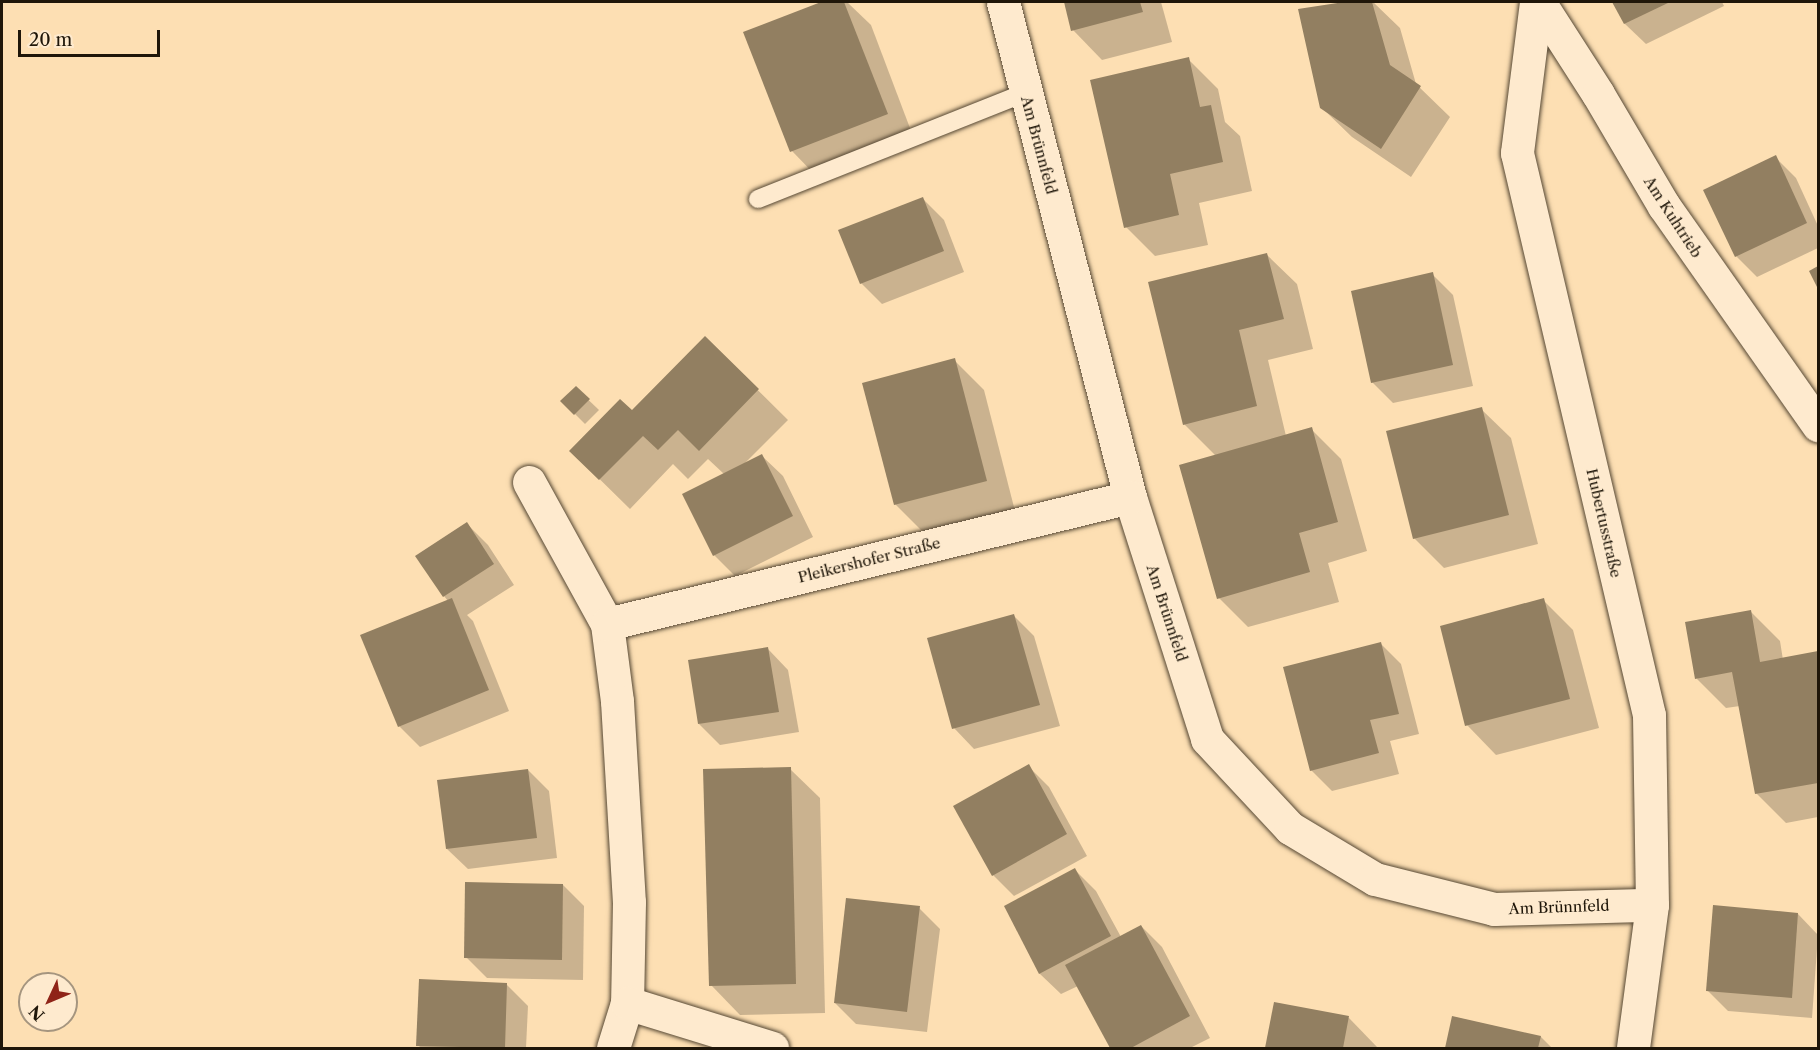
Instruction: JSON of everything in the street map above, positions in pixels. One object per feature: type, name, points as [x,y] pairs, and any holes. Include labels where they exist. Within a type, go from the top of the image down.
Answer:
[{"type":"street","name":"Am Brünnfeld","points":[[1003,2],[1130,497],[1207,739],[1290,828],[1375,879],[1494,909],[1652,905]]},
{"type":"street","name":"Am Kuhtrieb","points":[[1537,2],[1598,94],[1664,206],[1818,425]]},
{"type":"street","name":"Hubertusstraße","points":[[1537,2],[1517,153],[1649,716],[1652,905],[1633,1048]]},
{"type":"street","points":[[530,482],[607,624],[617,700],[629,902],[627,1003],[613,1048]]},
{"type":"street","name":"Pleikershofer Straße","points":[[607,624],[1130,497]]},
{"type":"street","points":[[627,1003],[772,1048]]},
{"type":"lane","points":[[758,199],[1025,93]]},
{"type":"building","points":[[821,2],[844,2],[888,114],[790,152],[743,32]]},
{"type":"building","points":[[1064,2],[1140,2],[1143,12],[1071,31]]},
{"type":"building","points":[[1344,2],[1372,2],[1390,65],[1421,86],[1381,149],[1320,108],[1298,9]]},
{"type":"building","points":[[1612,2],[1670,2],[1624,24]]},
{"type":"building","points":[[1189,57],[1200,107],[1211,105],[1223,162],[1170,174],[1179,215],[1124,228],[1090,80]]},
{"type":"building","points":[[1776,155],[1807,223],[1735,257],[1703,190]]},
{"type":"building","points":[[923,197],[944,251],[860,284],[838,230]]},
{"type":"building","points":[[1267,253],[1284,319],[1239,330],[1257,406],[1183,425],[1148,282]]},
{"type":"building","points":[[1818,266],[1818,289],[1809,271]]},
{"type":"building","points":[[1433,272],[1453,365],[1371,383],[1351,291]]},
{"type":"building","points":[[705,336],[759,389],[699,451],[678,430],[658,450],[643,436],[599,480],[569,451],[620,399],[632,410]]},
{"type":"building","points":[[955,358],[987,481],[894,505],[862,383]]},
{"type":"building","points":[[576,386],[590,399],[574,415],[560,401]]},
{"type":"building","points":[[1482,407],[1509,515],[1413,539],[1386,431]]},
{"type":"building","points":[[1312,427],[1338,522],[1299,533],[1310,572],[1217,599],[1179,465]]},
{"type":"building","points":[[762,454],[793,516],[713,556],[682,494]]},
{"type":"building","points":[[467,522],[494,564],[443,597],[415,556]]},
{"type":"building","points":[[452,598],[489,690],[398,727],[360,635]]},
{"type":"building","points":[[1544,598],[1570,699],[1465,726],[1440,626]]},
{"type":"building","points":[[1751,610],[1760,662],[1818,651],[1818,783],[1755,794],[1732,672],[1695,679],[1685,622]]},
{"type":"building","points":[[1014,614],[1040,705],[952,729],[927,638]]},
{"type":"building","points":[[1381,642],[1399,714],[1370,720],[1379,753],[1310,771],[1283,667]]},
{"type":"building","points":[[768,647],[779,712],[698,724],[688,660]]},
{"type":"building","points":[[1029,764],[1067,834],[992,876],[953,806]]},
{"type":"building","points":[[791,767],[796,984],[709,986],[703,769]]},
{"type":"building","points":[[528,769],[537,838],[446,849],[437,780]]},
{"type":"building","points":[[1075,868],[1111,936],[1039,974],[1004,906]]},
{"type":"building","points":[[465,882],[563,884],[562,960],[464,958]]},
{"type":"building","points":[[846,898],[920,906],[907,1012],[834,1003]]},
{"type":"building","points":[[1713,905],[1798,913],[1792,998],[1706,991]]},
{"type":"building","points":[[1141,925],[1190,1016],[1131,1048],[1110,1048],[1065,965]]},
{"type":"building","points":[[419,979],[507,983],[505,1048],[416,1046]]},
{"type":"building","points":[[1274,1002],[1349,1016],[1343,1048],[1265,1048]]},
{"type":"building","points":[[1452,1016],[1541,1036],[1538,1048],[1445,1048]]}]
